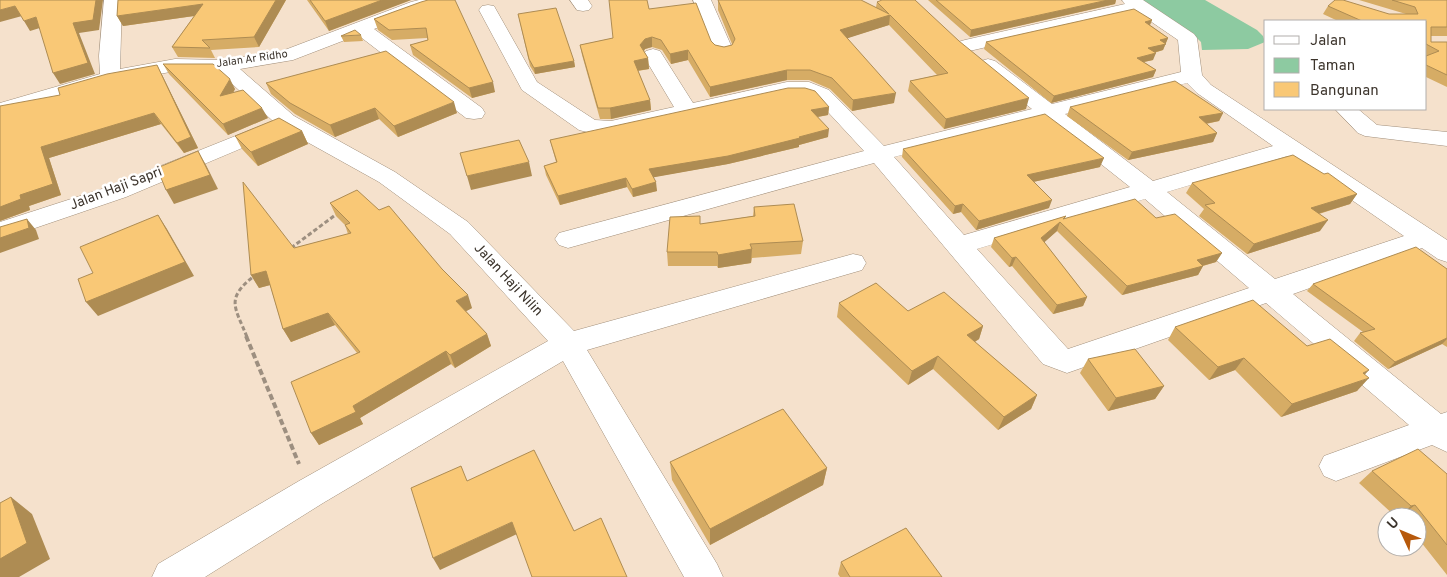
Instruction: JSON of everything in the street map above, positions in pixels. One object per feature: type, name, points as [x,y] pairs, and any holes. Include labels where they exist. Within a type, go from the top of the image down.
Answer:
[{"type":"street","points":[[110,77],[109,56],[113,0]]},
{"type":"street","name":"Jalan Ar Ridho","points":[[0,110],[110,77],[175,65],[224,66],[286,56],[417,6],[441,0]]},
{"type":"street","points":[[702,0],[723,50]]},
{"type":"street","points":[[1444,431],[1149,190],[1045,111],[958,40],[1135,3],[1187,38],[1192,76],[1204,89],[1447,253]]},
{"type":"street","points":[[488,10],[529,86],[588,124],[599,128],[610,128],[787,88],[802,87],[814,89],[822,94],[879,154],[1054,356],[1067,361],[1425,238]]},
{"type":"street","points":[[361,28],[474,113]]},
{"type":"street","points":[[653,55],[687,110]]},
{"type":"street","name":"Jalan Haji Nilin","points":[[224,66],[286,121],[387,177],[459,228],[568,344],[704,577]]},
{"type":"street","points":[[568,239],[879,154],[1045,111],[1192,76]]},
{"type":"street","points":[[1347,110],[1366,128],[1372,131],[1445,141]]},
{"type":"street","name":"Jalan Haji Sapri","points":[[0,231],[117,192],[286,121]]},
{"type":"street","points":[[958,246],[1291,148]]},
{"type":"street","points":[[171,577],[310,492],[568,344],[853,263]]},
{"type":"street","points":[[1336,466],[1444,431]]},
{"type":"path","points":[[285,253],[339,212]]},
{"type":"path","points":[[262,270],[242,286],[235,296],[234,306],[310,492]]},
{"type":"green space","points":[[1139,0],[1205,0],[1257,30],[1263,36],[1264,42],[1248,49],[1202,50],[1201,42],[1194,35]]},
{"type":"building","points":[[0,0],[96,0],[93,20],[73,23],[88,63],[53,73],[36,17],[24,21],[15,6],[0,10]]},
{"type":"building","points":[[118,0],[276,0],[254,37],[202,40],[210,48],[172,47],[203,4],[117,16]]},
{"type":"building","points":[[310,0],[382,0],[325,21]]},
{"type":"building","points":[[428,0],[455,0],[493,82],[469,88],[410,45],[428,40],[426,28],[389,30],[374,19]]},
{"type":"building","points":[[609,0],[647,0],[649,9],[696,3],[711,41],[715,45],[724,47],[732,45],[735,39],[718,0],[861,0],[889,14],[877,2],[882,0],[915,0],[959,41],[1029,98],[946,119],[910,81],[948,73],[890,15],[840,30],[896,93],[853,100],[832,78],[810,70],[787,70],[710,87],[688,50],[670,54],[661,40],[652,37],[645,39],[640,45],[648,58],[634,61],[650,100],[610,108],[598,108],[580,45],[613,38]]},
{"type":"building","points":[[936,0],[1108,0],[971,30]]},
{"type":"building","points":[[1335,0],[1343,0],[1389,14],[1418,14],[1415,7],[1392,0],[1447,0],[1447,27],[1431,27],[1431,42],[1447,42],[1447,75],[1427,65],[1427,56],[1439,51],[1427,45],[1427,20],[1360,20],[1328,6]]},
{"type":"building","points":[[556,8],[574,61],[534,68],[529,59],[518,14]]},
{"type":"building","points":[[1134,9],[1152,20],[1145,22],[1168,38],[1160,40],[1166,44],[1148,48],[1156,53],[1137,58],[1156,70],[1054,96],[986,42]]},
{"type":"building","points":[[355,30],[361,35],[341,36]]},
{"type":"building","points":[[386,51],[454,102],[394,126],[375,108],[330,125],[290,103],[266,83]]},
{"type":"building","points":[[163,64],[213,64],[230,79],[220,96],[243,90],[262,108],[223,124]]},
{"type":"building","points":[[157,65],[191,137],[177,143],[154,113],[41,147],[53,184],[20,195],[21,199],[0,207],[0,106],[60,95],[58,88],[107,74]]},
{"type":"building","points":[[1175,81],[1223,113],[1199,117],[1217,133],[1132,152],[1070,107]]},
{"type":"building","points":[[788,88],[805,88],[815,91],[829,107],[811,110],[829,129],[728,156],[649,169],[656,182],[632,189],[626,178],[558,196],[544,166],[557,162],[550,140]]},
{"type":"building","points":[[1045,114],[1104,158],[1027,175],[1052,200],[979,221],[963,204],[955,206],[903,149]]},
{"type":"building","points":[[279,118],[302,131],[251,152],[235,136]]},
{"type":"building","points":[[519,140],[529,162],[467,176],[460,153]]},
{"type":"building","points":[[198,151],[210,175],[166,190],[157,168]]},
{"type":"building","points":[[1293,155],[1324,174],[1328,173],[1357,194],[1311,208],[1328,220],[1254,244],[1205,205],[1215,203],[1192,183]]},
{"type":"building","points":[[243,182],[294,248],[351,233],[345,225],[350,223],[330,203],[357,190],[379,210],[389,206],[442,269],[468,295],[456,301],[487,334],[450,355],[446,351],[353,406],[356,412],[311,433],[291,382],[360,352],[328,313],[283,329],[266,271],[251,275]]},
{"type":"building","points":[[1135,199],[1156,218],[1175,214],[1222,253],[1197,260],[1203,266],[1127,286],[1060,222],[1041,238],[1087,297],[1057,305],[1016,257],[1012,258],[994,238],[1066,216],[1063,219]]},
{"type":"building","points":[[794,204],[803,241],[750,244],[752,249],[718,255],[717,252],[667,252],[670,217],[700,216],[700,224],[755,216],[754,207]]},
{"type":"building","points":[[158,215],[185,262],[86,302],[78,279],[93,273],[80,247]]},
{"type":"building","points":[[27,219],[29,228],[0,238],[0,227]]},
{"type":"building","points":[[1416,247],[1447,269],[1447,338],[1395,362],[1360,333],[1375,329],[1313,284]]},
{"type":"building","points":[[876,283],[908,311],[944,292],[983,326],[967,335],[1037,395],[1004,417],[938,356],[912,371],[839,303]]},
{"type":"building","points":[[1253,300],[1307,346],[1330,339],[1369,370],[1363,373],[1369,378],[1292,404],[1244,358],[1218,367],[1175,327]]},
{"type":"building","points":[[1135,349],[1164,386],[1116,398],[1088,359]]},
{"type":"building","points":[[783,409],[827,468],[710,529],[670,462]]},
{"type":"building","points":[[1418,449],[1447,474],[1447,545],[1427,520],[1427,507],[1411,506],[1372,471]]},
{"type":"building","points":[[534,450],[574,531],[601,518],[627,577],[532,577],[512,522],[433,558],[411,488],[461,466],[467,481]]},
{"type":"building","points":[[11,497],[27,543],[0,559],[0,503]]},
{"type":"building","points":[[906,528],[942,577],[850,577],[841,562]]}]
